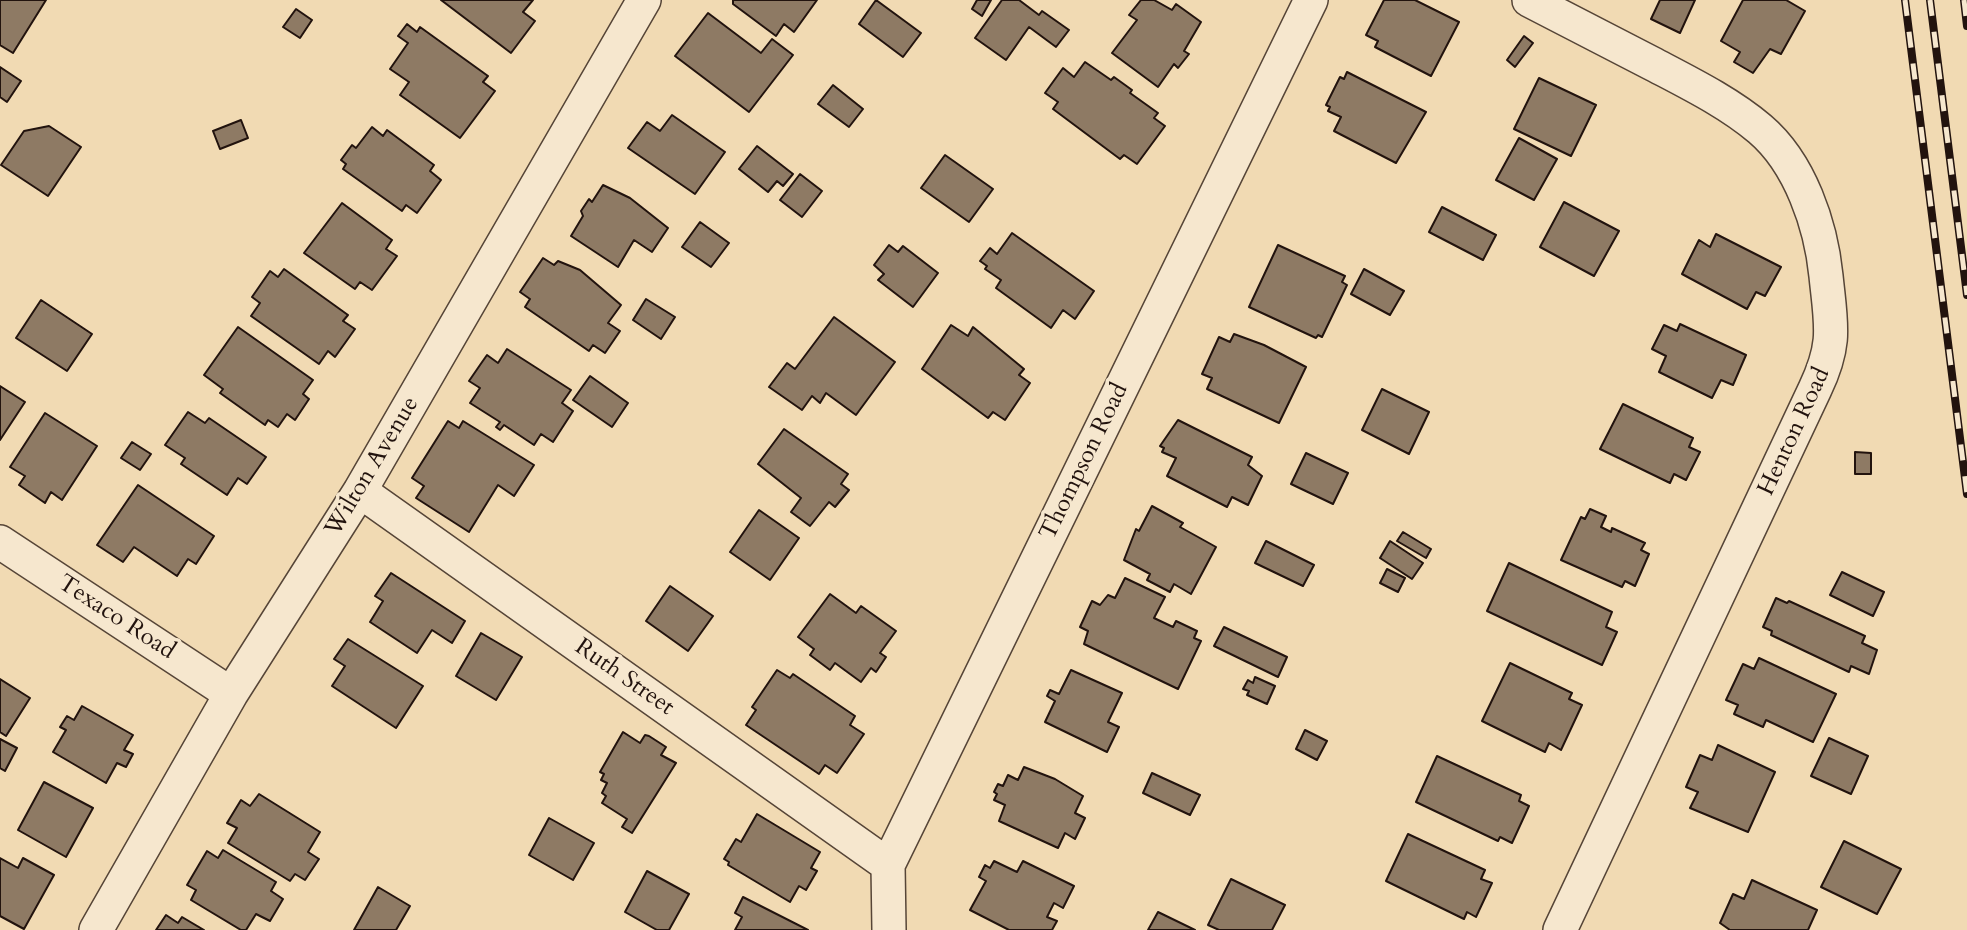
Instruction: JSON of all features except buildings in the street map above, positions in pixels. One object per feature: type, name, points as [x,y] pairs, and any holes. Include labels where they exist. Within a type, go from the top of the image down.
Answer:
[{"type":"street","name":"Wilton Avenue","points":[[96,930],[231,694],[360,491],[644,0]]},
{"type":"street","name":"Thompson Road","points":[[889,930],[888,865],[1311,0]]},
{"type":"street","name":"Henton Road","points":[[1529,0],[1705,91],[1761,130],[1792,168],[1814,218],[1825,266],[1832,336],[1829,360],[1560,930]]},
{"type":"street","name":"Ruth Street","points":[[360,491],[888,865]]},
{"type":"street","name":"Texaco Road","points":[[0,542],[231,694]]},
{"type":"railway","points":[[1905,0],[1967,494]]},
{"type":"railway","points":[[1930,0],[1967,295]]},
{"type":"railway","points":[[1964,0],[1967,26]]}]
